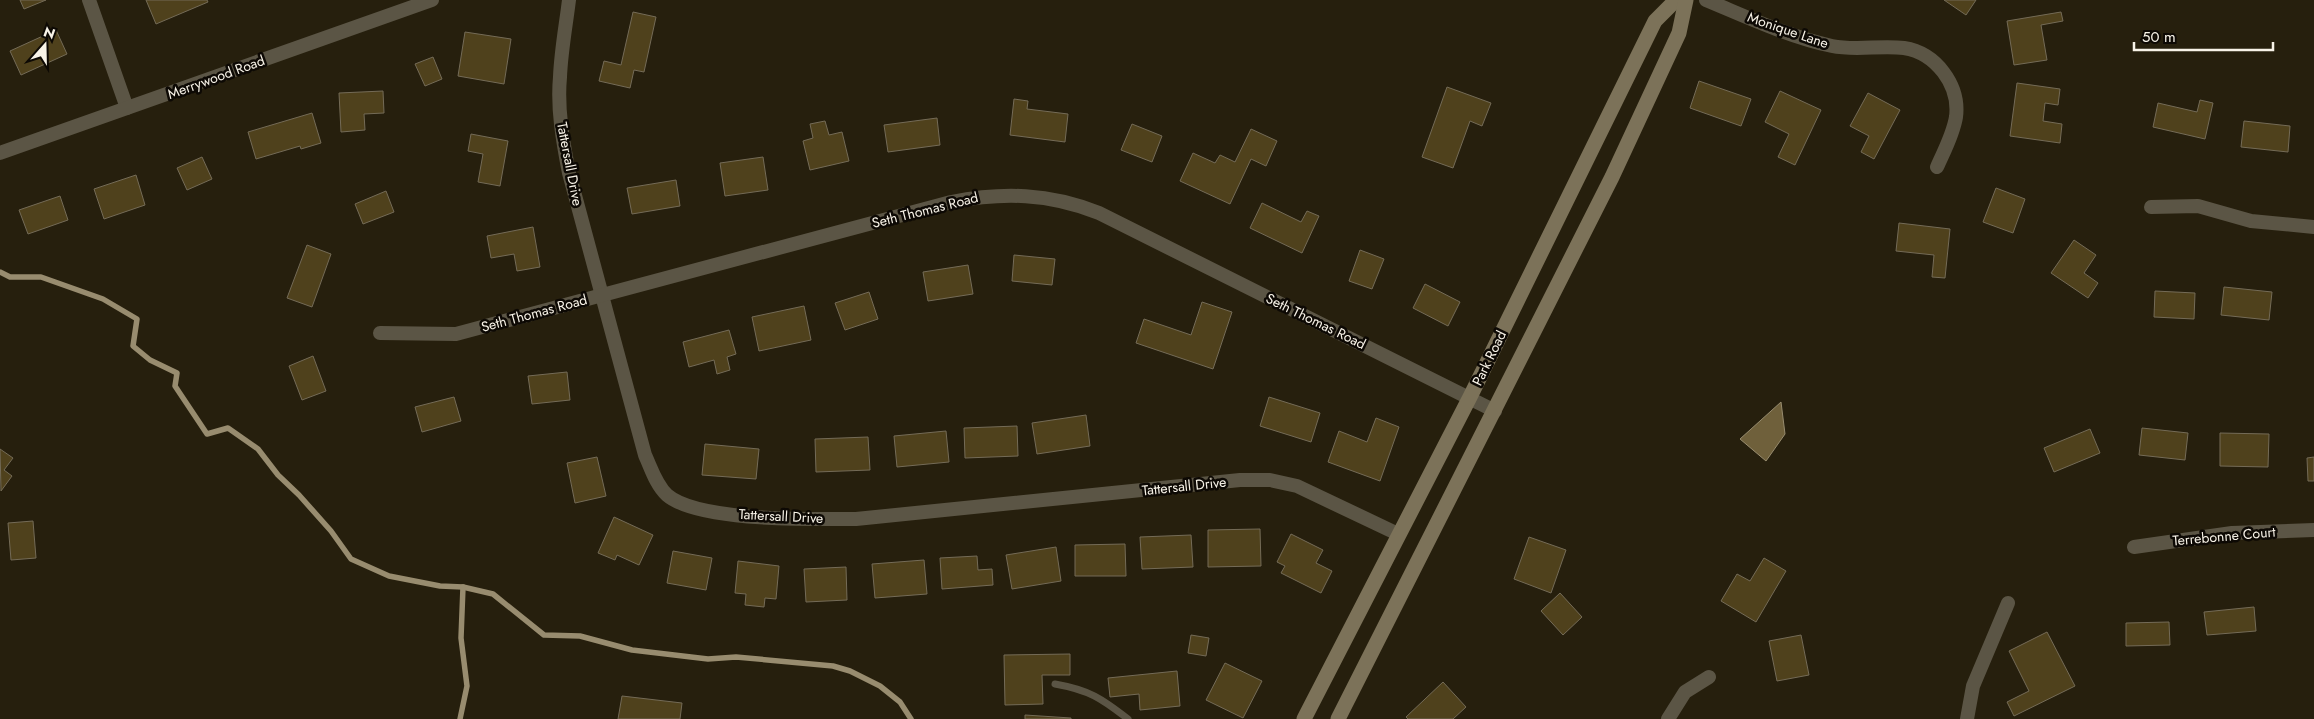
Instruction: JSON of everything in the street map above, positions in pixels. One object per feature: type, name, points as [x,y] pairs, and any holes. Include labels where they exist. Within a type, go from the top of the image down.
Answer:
[{"type":"main road","name":"Park Road","points":[[1304,719],[1470,397],[1654,21],[1676,0]]},
{"type":"main road","points":[[1338,719],[1612,177],[1679,33],[1686,0]]},
{"type":"street","points":[[89,0],[127,108]]},
{"type":"street","name":"Merrywood Road","points":[[0,153],[432,0]]},
{"type":"street","name":"Tattersall Drive","points":[[569,0],[560,77],[563,142],[569,173],[645,455],[656,481],[672,499],[694,509],[793,519],[856,519],[1240,480],[1270,480],[1310,491],[1398,534]]},
{"type":"street","name":"Monique Lane","points":[[1706,0],[1783,31],[1819,43],[1864,49],[1904,48],[1920,52],[1935,62],[1946,75],[1954,92],[1956,111],[1948,144],[1936,167]]},
{"type":"street","name":"Seth Thomas Road","points":[[380,333],[456,334],[951,202],[1010,194],[1052,198],[1099,213],[1495,411]]},
{"type":"street","points":[[2151,207],[2198,206],[2250,221],[2314,227]]},
{"type":"street","name":"Terrebonne Court","points":[[2134,547],[2232,533],[2314,530]]},
{"type":"street","points":[[1967,719],[1973,686],[2008,603]]},
{"type":"street","points":[[1668,719],[1685,692],[1709,677]]},
{"type":"lane","points":[[1055,684],[1082,689],[1108,703],[1128,719]]},
{"type":"shaded area","points":[[1781,402],[1785,434],[1766,461],[1740,439]]},
{"type":"building","points":[[20,0],[46,0],[24,9]]},
{"type":"building","points":[[146,0],[207,0],[208,2],[156,24]]},
{"type":"building","points":[[1944,0],[1976,0],[1966,15]]},
{"type":"building","points":[[633,12],[656,17],[644,72],[634,70],[630,88],[599,81],[604,61],[621,65]]},
{"type":"building","points":[[2061,12],[2063,21],[2041,25],[2047,60],[2014,65],[2007,21]]},
{"type":"building","points":[[56,30],[67,54],[21,75],[10,51]]},
{"type":"building","points":[[465,32],[511,39],[504,84],[458,76]]},
{"type":"building","points":[[433,57],[442,79],[425,86],[415,64]]},
{"type":"building","points":[[1699,81],[1751,99],[1741,126],[1690,108]]},
{"type":"building","points":[[2017,83],[2060,89],[2058,105],[2045,103],[2043,121],[2062,124],[2060,143],[2010,136]]},
{"type":"building","points":[[1447,87],[1491,103],[1482,126],[1470,121],[1453,168],[1422,157]]},
{"type":"building","points":[[383,91],[384,113],[364,114],[365,130],[341,132],[339,93]]},
{"type":"building","points":[[1780,91],[1821,110],[1795,165],[1778,157],[1789,134],[1765,122]]},
{"type":"building","points":[[1868,93],[1900,110],[1874,159],[1861,152],[1869,136],[1850,126]]},
{"type":"building","points":[[1014,99],[1028,101],[1027,109],[1068,114],[1065,142],[1010,135]]},
{"type":"building","points":[[2200,100],[2213,103],[2205,139],[2153,127],[2158,103],[2197,112]]},
{"type":"building","points":[[312,113],[321,143],[301,149],[300,146],[256,159],[248,132]]},
{"type":"building","points":[[937,118],[940,145],[888,152],[884,125]]},
{"type":"building","points":[[825,121],[829,135],[842,132],[849,161],[810,170],[803,141],[813,138],[810,124]]},
{"type":"building","points":[[2244,121],[2290,126],[2288,152],[2241,147]]},
{"type":"building","points":[[1132,124],[1162,136],[1152,162],[1121,150]]},
{"type":"building","points":[[1251,129],[1277,141],[1266,166],[1251,159],[1230,204],[1180,181],[1193,153],[1215,163],[1220,155],[1235,162]]},
{"type":"building","points":[[471,134],[508,141],[500,186],[478,182],[483,154],[468,151]]},
{"type":"building","points":[[202,157],[212,179],[187,190],[177,168]]},
{"type":"building","points":[[763,157],[768,190],[725,196],[720,163]]},
{"type":"building","points":[[136,175],[145,205],[104,219],[94,189]]},
{"type":"building","points":[[676,180],[680,206],[632,214],[627,188]]},
{"type":"building","points":[[1996,188],[2025,199],[2013,233],[1983,222]]},
{"type":"building","points":[[386,191],[394,212],[363,224],[355,204]]},
{"type":"building","points":[[60,196],[68,220],[28,234],[19,210]]},
{"type":"building","points":[[1262,203],[1301,222],[1307,211],[1319,216],[1302,253],[1250,228]]},
{"type":"building","points":[[1899,223],[1950,229],[1945,278],[1932,277],[1934,255],[1896,251]]},
{"type":"building","points":[[533,227],[540,267],[517,271],[514,254],[491,258],[487,236]]},
{"type":"building","points":[[2074,240],[2096,255],[2084,273],[2098,283],[2088,298],[2051,273]]},
{"type":"building","points":[[307,245],[331,254],[312,307],[287,298]]},
{"type":"building","points":[[1360,250],[1384,259],[1372,289],[1349,281]]},
{"type":"building","points":[[1014,255],[1055,259],[1052,285],[1012,281]]},
{"type":"building","points":[[968,265],[973,294],[928,301],[923,272]]},
{"type":"building","points":[[1425,284],[1460,302],[1448,326],[1413,308]]},
{"type":"building","points":[[2224,287],[2272,292],[2269,320],[2221,315]]},
{"type":"building","points":[[2155,291],[2195,293],[2194,319],[2154,317]]},
{"type":"building","points":[[869,292],[878,319],[845,330],[835,303]]},
{"type":"building","points":[[1202,302],[1232,312],[1213,369],[1136,343],[1144,319],[1191,335]]},
{"type":"building","points":[[804,306],[811,340],[759,351],[752,317]]},
{"type":"building","points":[[729,330],[736,354],[727,357],[730,370],[717,374],[714,360],[689,367],[683,342]]},
{"type":"building","points":[[313,356],[326,391],[302,400],[289,366]]},
{"type":"building","points":[[567,372],[570,400],[532,404],[528,376]]},
{"type":"building","points":[[454,397],[461,421],[422,432],[415,407]]},
{"type":"building","points":[[1269,397],[1320,413],[1311,442],[1260,426]]},
{"type":"building","points":[[1086,415],[1090,446],[1037,454],[1032,423]]},
{"type":"building","points":[[1376,418],[1399,427],[1380,481],[1328,462],[1339,431],[1367,442]]},
{"type":"building","points":[[1017,426],[1018,456],[965,458],[964,428]]},
{"type":"building","points":[[2142,428],[2188,433],[2185,460],[2139,455]]},
{"type":"building","points":[[2090,429],[2100,453],[2054,472],[2044,448]]},
{"type":"building","points":[[946,431],[949,462],[897,467],[894,436]]},
{"type":"building","points":[[2220,433],[2269,434],[2268,467],[2220,466]]},
{"type":"building","points":[[868,437],[870,470],[816,472],[815,439]]},
{"type":"building","points":[[705,444],[759,449],[756,479],[702,475]]},
{"type":"building","points":[[0,449],[13,458],[4,470],[12,476],[1,491]]},
{"type":"building","points":[[597,457],[606,496],[575,503],[567,463]]},
{"type":"building","points":[[2314,457],[2314,481],[2308,481],[2307,458]]},
{"type":"building","points":[[614,517],[653,535],[639,565],[617,555],[615,560],[598,553]]},
{"type":"building","points":[[33,521],[36,558],[11,560],[8,523]]},
{"type":"building","points":[[1260,529],[1261,566],[1208,567],[1208,530]]},
{"type":"building","points":[[1291,534],[1323,550],[1316,563],[1332,571],[1321,593],[1281,573],[1285,566],[1277,562]]},
{"type":"building","points":[[1191,535],[1193,567],[1142,569],[1140,537]]},
{"type":"building","points":[[1529,537],[1566,550],[1551,593],[1514,579]]},
{"type":"building","points":[[1125,544],[1126,576],[1075,576],[1075,545]]},
{"type":"building","points":[[1056,547],[1061,581],[1012,589],[1006,555]]},
{"type":"building","points":[[673,551],[712,558],[706,590],[667,583]]},
{"type":"building","points":[[977,556],[978,570],[992,569],[993,585],[942,589],[940,558]]},
{"type":"building","points":[[1764,558],[1786,571],[1756,622],[1721,601],[1737,574],[1750,581]]},
{"type":"building","points":[[924,560],[927,594],[875,598],[872,564]]},
{"type":"building","points":[[738,561],[779,566],[776,599],[765,598],[764,607],[745,605],[746,594],[735,593]]},
{"type":"building","points":[[846,567],[847,600],[806,602],[804,569]]},
{"type":"building","points":[[1560,593],[1582,617],[1563,635],[1541,611]]},
{"type":"building","points":[[2254,607],[2256,631],[2207,635],[2204,612]]},
{"type":"building","points":[[2169,622],[2170,645],[2126,646],[2126,623]]},
{"type":"building","points":[[2047,632],[2075,686],[2014,716],[2007,702],[2029,691],[2009,651]]},
{"type":"building","points":[[1191,635],[1209,638],[1206,656],[1188,653]]},
{"type":"building","points":[[1801,635],[1809,675],[1777,681],[1769,641]]},
{"type":"building","points":[[1070,654],[1070,675],[1042,675],[1043,704],[1005,705],[1004,655]]},
{"type":"building","points":[[1225,663],[1262,681],[1243,718],[1206,700]]},
{"type":"building","points":[[1177,671],[1180,706],[1140,710],[1139,694],[1110,697],[1108,678]]},
{"type":"building","points":[[1443,682],[1466,707],[1453,719],[1408,719],[1406,717]]},
{"type":"building","points":[[622,696],[682,703],[680,719],[618,719]]},
{"type":"building","points":[[1025,715],[1071,718],[1071,719],[1025,719]]},
{"type":"waterway","points":[[0,272],[10,277],[41,277],[103,299],[137,319],[133,346],[150,360],[177,373],[175,386],[207,434],[228,428],[258,449],[278,475],[299,495],[331,531],[351,559],[389,576],[440,586],[463,587],[493,594],[544,635],[580,636],[632,650],[708,659],[736,657],[833,666],[850,671],[880,686],[900,702],[911,719]]},
{"type":"waterway","points":[[460,719],[467,686],[461,638],[463,587]]}]
